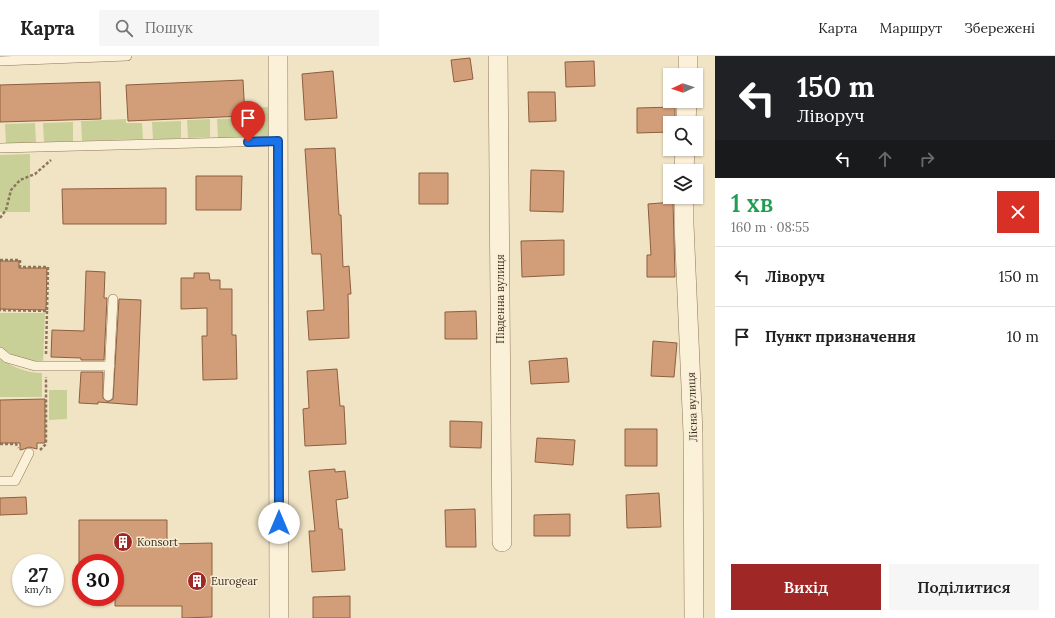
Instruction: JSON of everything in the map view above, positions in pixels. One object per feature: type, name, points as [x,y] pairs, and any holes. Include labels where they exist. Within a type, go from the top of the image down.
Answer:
[{"type":"street","points":[[278,56],[279,618]]},
{"type":"street","name":"Південна вулиця","points":[[498,56],[502,542]]},
{"type":"street","points":[[688,56],[688,68]]},
{"type":"street","name":"Лісна вулиця","points":[[684,204],[693,433],[694,618]]},
{"type":"lane","points":[[0,61],[127,56]]},
{"type":"lane","points":[[0,148],[278,141]]},
{"type":"lane","points":[[108,396],[113,299]]},
{"type":"lane","points":[[0,352],[7,358],[35,366],[110,366]]},
{"type":"lane","points":[[0,481],[15,481],[29,453]]},
{"type":"path","points":[[0,218],[6,210],[11,190],[20,180],[35,174],[66,147]]},
{"type":"path","points":[[0,260],[20,260],[20,267],[48,267],[46,444],[38,451],[29,453],[19,451],[16,444],[0,444]]},
{"type":"path","points":[[0,310],[47,311]]},
{"type":"green space","points":[[268,107],[269,136],[218,138],[217,119],[247,118],[247,108]]},
{"type":"green space","points":[[126,119],[126,123],[142,123],[143,139],[82,141],[81,121]]},
{"type":"green space","points":[[210,119],[210,137],[188,138],[187,120]]},
{"type":"green space","points":[[181,121],[181,138],[153,140],[152,122]]},
{"type":"green space","points":[[73,122],[73,141],[44,142],[43,123]]},
{"type":"green space","points":[[35,123],[36,142],[6,144],[5,124]]},
{"type":"green space","points":[[30,154],[30,212],[0,212],[0,155]]},
{"type":"green space","points":[[0,313],[45,313],[43,363],[17,358],[0,347]]},
{"type":"green space","points":[[0,359],[20,369],[42,373],[42,397],[0,397]]},
{"type":"green space","points":[[49,390],[67,390],[67,419],[49,420]]},
{"type":"building","points":[[470,58],[473,79],[454,82],[451,60]]},
{"type":"building","points":[[594,61],[595,86],[566,87],[565,62]]},
{"type":"building","points":[[333,71],[337,118],[305,120],[302,74]]},
{"type":"building","points":[[243,80],[245,116],[128,121],[126,85]]},
{"type":"building","points":[[100,82],[101,119],[0,122],[0,85]]},
{"type":"building","points":[[528,92],[555,92],[556,121],[529,122]]},
{"type":"building","points":[[637,108],[675,108],[675,116],[663,116],[663,132],[637,133]]},
{"type":"building","points":[[335,148],[339,215],[341,215],[343,267],[349,266],[351,294],[348,294],[349,338],[309,340],[307,311],[324,310],[321,254],[312,254],[305,149]]},
{"type":"building","points":[[531,170],[564,171],[563,212],[530,211]]},
{"type":"building","points":[[419,173],[448,173],[448,204],[419,204]]},
{"type":"building","points":[[196,176],[242,176],[241,210],[196,210]]},
{"type":"building","points":[[166,188],[166,224],[63,224],[62,189]]},
{"type":"building","points":[[648,204],[673,204],[675,277],[647,277],[647,255],[651,255]]},
{"type":"building","points":[[564,240],[564,275],[522,277],[521,241]]},
{"type":"building","points":[[0,261],[19,261],[19,268],[47,268],[46,310],[0,309]]},
{"type":"building","points":[[86,271],[105,272],[104,298],[107,298],[104,360],[81,360],[81,358],[51,357],[52,330],[84,331]]},
{"type":"building","points":[[194,273],[209,273],[210,280],[220,280],[220,289],[232,289],[232,335],[236,335],[237,379],[203,380],[202,336],[207,336],[207,308],[181,309],[181,278],[194,278]]},
{"type":"building","points":[[119,299],[141,300],[137,405],[98,402],[98,404],[79,403],[81,372],[103,372],[103,398],[108,402],[113,399]]},
{"type":"building","points":[[476,311],[477,339],[445,339],[445,312]]},
{"type":"building","points":[[653,341],[677,343],[674,377],[651,376]]},
{"type":"building","points":[[567,358],[569,382],[531,384],[529,361]]},
{"type":"building","points":[[337,369],[340,406],[344,406],[346,444],[305,446],[303,409],[309,408],[307,371]]},
{"type":"building","points":[[45,399],[45,443],[37,443],[37,449],[29,447],[20,450],[20,443],[0,443],[0,400]]},
{"type":"building","points":[[450,421],[482,422],[481,448],[450,447]]},
{"type":"building","points":[[625,429],[657,429],[657,466],[625,466]]},
{"type":"building","points":[[537,438],[575,440],[573,465],[535,462]]},
{"type":"building","points":[[335,469],[335,472],[345,471],[348,498],[336,500],[339,529],[342,529],[345,570],[312,572],[309,531],[315,531],[309,471]]},
{"type":"building","points":[[659,493],[661,527],[627,528],[626,495]]},
{"type":"building","points":[[26,497],[27,514],[0,515],[0,498]]},
{"type":"building","points":[[475,509],[476,547],[446,547],[445,510]]},
{"type":"building","points":[[570,514],[570,536],[534,536],[534,515]]},
{"type":"building","name":"Konsort","points":[[79,520],[167,520],[167,544],[212,543],[212,617],[182,618],[182,606],[124,606],[124,554],[79,554]]},
{"type":"building","points":[[350,596],[350,618],[313,618],[313,597]]},
{"type":"place","name":"Konsort","points":[[123,542]]},
{"type":"place","name":"Eurogear","points":[[197,581]]},
{"type":"route","points":[[248,142],[278,141],[279,523]]}]
